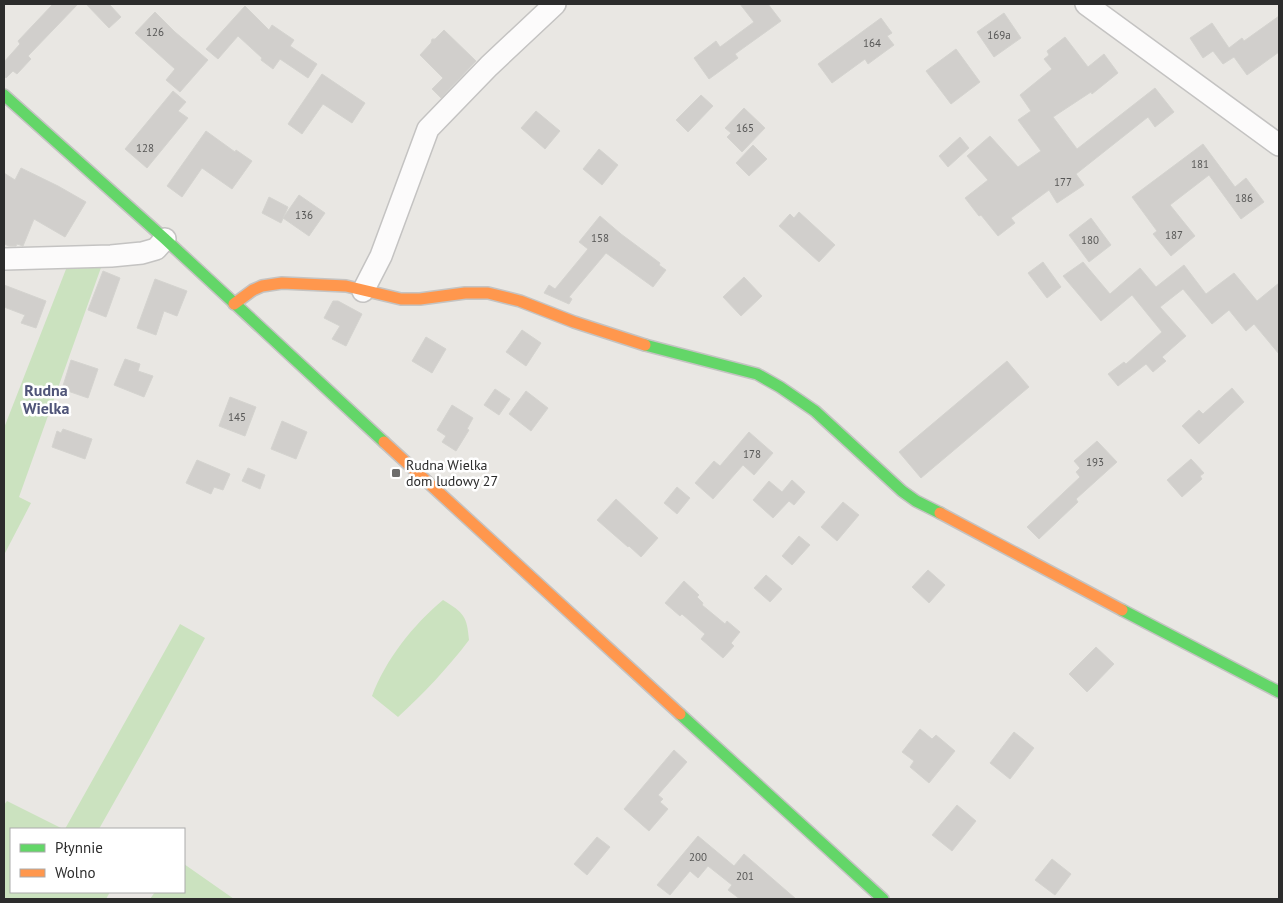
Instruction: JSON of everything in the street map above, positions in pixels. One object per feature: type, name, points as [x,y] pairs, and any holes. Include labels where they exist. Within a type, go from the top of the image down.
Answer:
[{"type":"street","points":[[363,291],[381,256],[428,129],[489,66],[555,4]]},
{"type":"street","points":[[1086,4],[1279,145]]},
{"type":"street","points":[[4,95],[165,239],[598,640],[883,899]]},
{"type":"street","points":[[4,259],[111,256],[142,253],[156,249],[165,239]]},
{"type":"street","points":[[234,304],[246,293],[271,284],[288,282],[346,286],[408,299],[482,292],[501,295],[586,327],[757,374],[778,385],[815,411],[880,473],[916,501],[1279,692]]},
{"type":"green space","points":[[103,262],[19,497],[31,503],[4,555],[4,428],[68,264]]},
{"type":"green space","points":[[443,600],[456,608],[463,616],[467,625],[469,640],[453,661],[398,717],[372,696],[393,656],[421,620]]},
{"type":"green space","points":[[180,624],[205,638],[100,828],[66,828]]},
{"type":"green space","points":[[7,801],[61,828],[10,828],[10,893],[109,893],[106,899],[4,899],[4,805]]},
{"type":"green space","points":[[185,865],[234,899],[150,899],[154,893],[185,893]]},
{"type":"building","points":[[53,4],[78,4],[28,56],[31,59],[17,74],[13,71],[6,78],[4,76],[4,62],[20,44],[18,41]]},
{"type":"building","points":[[86,4],[109,4],[121,17],[109,28]]},
{"type":"building","points":[[740,4],[768,4],[781,21],[735,54],[738,58],[709,79],[694,58],[716,41],[720,47],[754,22]]},
{"type":"building","points":[[245,6],[269,30],[272,25],[294,40],[290,46],[317,64],[308,78],[280,59],[273,69],[261,60],[262,58],[238,36],[218,59],[206,49]]},
{"type":"building","points":[[155,12],[208,60],[180,92],[166,80],[175,69],[135,33]]},
{"type":"building","points":[[1004,13],[1021,38],[994,57],[977,32]]},
{"type":"building","points":[[1279,16],[1279,52],[1247,75],[1234,57],[1223,64],[1213,51],[1203,58],[1190,38],[1212,23],[1229,48],[1242,38],[1244,41]]},
{"type":"building","points":[[881,18],[892,33],[887,36],[894,45],[868,64],[865,59],[832,83],[818,64]]},
{"type":"building","points":[[444,30],[476,61],[441,98],[432,89],[443,78],[420,55],[431,43],[432,39],[435,39]]},
{"type":"building","points":[[1065,37],[1088,67],[1104,54],[1118,73],[1092,94],[1091,92],[1053,117],[1077,149],[1155,88],[1174,112],[1155,127],[1148,117],[1076,174],[1084,185],[1057,203],[1049,190],[1011,218],[1015,223],[998,236],[965,198],[988,180],[967,156],[990,136],[1018,167],[1041,151],[1018,120],[1031,111],[1020,95],[1052,69],[1044,59],[1049,55],[1047,51]]},
{"type":"building","points":[[956,49],[980,82],[951,104],[926,71]]},
{"type":"building","points":[[322,74],[365,103],[352,123],[323,104],[302,134],[288,124]]},
{"type":"building","points":[[173,91],[186,102],[178,111],[188,118],[147,168],[125,149]]},
{"type":"building","points":[[701,95],[713,106],[688,132],[676,120]]},
{"type":"building","points":[[744,108],[765,128],[742,152],[727,137],[731,133],[725,128]]},
{"type":"building","points":[[536,111],[560,131],[545,149],[521,128]]},
{"type":"building","points":[[206,131],[235,152],[236,150],[252,161],[232,189],[202,168],[182,197],[167,186]]},
{"type":"building","points":[[960,137],[969,148],[948,167],[939,156]]},
{"type":"building","points":[[1203,144],[1235,187],[1246,178],[1264,202],[1241,219],[1209,175],[1170,205],[1195,236],[1171,256],[1153,234],[1157,231],[1132,197]]},
{"type":"building","points":[[753,145],[767,159],[749,176],[736,163]]},
{"type":"building","points":[[599,149],[618,165],[602,185],[583,169]]},
{"type":"building","points":[[21,168],[86,202],[65,237],[34,219],[23,246],[4,244],[4,173],[15,180]]},
{"type":"building","points":[[299,195],[325,213],[309,236],[283,218]]},
{"type":"building","points":[[269,197],[288,207],[281,223],[262,213]]},
{"type":"building","points":[[799,212],[835,245],[819,262],[779,226],[790,214],[794,218]]},
{"type":"building","points":[[600,216],[660,263],[659,265],[666,270],[653,287],[606,253],[569,297],[572,299],[569,304],[544,293],[549,285],[555,289],[588,249],[579,242]]},
{"type":"building","points":[[1091,218],[1111,245],[1089,262],[1069,235]]},
{"type":"building","points":[[1043,262],[1061,287],[1047,298],[1028,273]]},
{"type":"building","points":[[1083,262],[1110,294],[1140,268],[1156,287],[1184,265],[1206,294],[1234,273],[1257,301],[1279,283],[1279,354],[1254,324],[1246,331],[1229,310],[1212,324],[1183,289],[1160,307],[1186,336],[1162,357],[1166,361],[1153,372],[1146,364],[1118,386],[1108,374],[1124,362],[1126,364],[1162,332],[1132,295],[1101,321],[1063,276]]},
{"type":"building","points":[[103,271],[120,278],[106,317],[88,310]]},
{"type":"building","points":[[744,277],[762,296],[741,316],[723,297]]},
{"type":"building","points":[[155,279],[187,291],[177,316],[164,311],[156,335],[137,328]]},
{"type":"building","points":[[4,285],[46,301],[36,328],[21,323],[25,315],[4,307]]},
{"type":"building","points":[[333,301],[338,301],[362,314],[346,346],[332,339],[340,326],[324,318]]},
{"type":"building","points":[[522,330],[541,343],[526,366],[506,352]]},
{"type":"building","points":[[426,337],[446,349],[432,373],[412,361]]},
{"type":"building","points":[[125,359],[140,364],[138,371],[153,376],[144,397],[114,385]]},
{"type":"building","points":[[71,360],[98,369],[88,398],[62,389]]},
{"type":"building","points":[[1007,361],[1029,387],[921,478],[899,452]]},
{"type":"building","points":[[1232,388],[1244,402],[1199,444],[1182,426],[1199,410],[1203,414]]},
{"type":"building","points":[[495,389],[510,399],[499,415],[484,405]]},
{"type":"building","points":[[526,391],[548,408],[531,431],[509,414]]},
{"type":"building","points":[[230,397],[256,407],[245,436],[219,426]]},
{"type":"building","points":[[452,405],[473,418],[467,429],[469,430],[456,451],[442,442],[446,436],[437,430]]},
{"type":"building","points":[[282,421],[307,432],[296,459],[271,449]]},
{"type":"building","points":[[63,429],[92,439],[85,459],[52,447],[57,431],[61,433]]},
{"type":"building","points":[[749,432],[773,453],[754,475],[743,465],[713,499],[695,483],[714,461],[720,466]]},
{"type":"building","points":[[1097,441],[1117,462],[1076,499],[1078,502],[1039,539],[1027,527],[1080,477],[1076,472],[1080,468],[1074,461]]},
{"type":"building","points":[[1191,459],[1204,473],[1200,476],[1202,479],[1182,497],[1167,480]]},
{"type":"building","points":[[197,460],[230,474],[223,490],[214,487],[211,494],[186,483]]},
{"type":"building","points":[[248,468],[265,475],[260,489],[242,481]]},
{"type":"building","points":[[792,480],[805,492],[794,505],[789,501],[773,518],[753,500],[769,481],[782,492]]},
{"type":"building","points":[[677,487],[690,498],[677,514],[664,503]]},
{"type":"building","points":[[616,499],[658,538],[641,557],[597,520]]},
{"type":"building","points":[[843,502],[859,515],[837,541],[821,527]]},
{"type":"building","points":[[799,536],[810,545],[792,565],[782,556]]},
{"type":"building","points":[[928,570],[945,585],[929,603],[912,587]]},
{"type":"building","points":[[766,575],[782,589],[770,602],[754,588]]},
{"type":"building","points":[[684,581],[699,595],[697,597],[703,603],[702,605],[725,624],[727,621],[740,632],[731,643],[734,646],[723,658],[701,639],[705,634],[682,614],[680,616],[665,603]]},
{"type":"building","points":[[1096,647],[1114,664],[1087,692],[1069,674]]},
{"type":"building","points":[[920,729],[932,739],[936,735],[955,751],[929,783],[910,767],[914,761],[902,752]]},
{"type":"building","points":[[1014,732],[1034,748],[1010,779],[990,763]]},
{"type":"building","points":[[674,750],[687,762],[658,795],[663,799],[660,802],[668,809],[649,831],[624,809]]},
{"type":"building","points":[[957,805],[976,821],[952,851],[932,835]]},
{"type":"building","points":[[698,836],[734,866],[744,854],[796,899],[740,899],[728,890],[732,885],[708,866],[698,878],[690,871],[670,895],[657,885]]},
{"type":"building","points":[[597,837],[610,847],[587,875],[574,864]]},
{"type":"building","points":[[1052,859],[1071,874],[1055,895],[1035,880]]},
{"type":"traffic: fast","points":[[4,95],[165,239],[384,442]]},
{"type":"traffic: fast","points":[[645,345],[757,374],[780,387],[815,411],[902,491],[916,501],[940,513]]},
{"type":"traffic: fast","points":[[1122,610],[1279,692]]},
{"type":"traffic: fast","points":[[680,714],[883,899]]},
{"type":"traffic: slow","points":[[234,304],[253,290],[262,286],[282,283],[346,286],[401,299],[420,299],[465,293],[488,293],[520,301],[574,322],[645,345]]},
{"type":"traffic: slow","points":[[384,442],[680,714]]},
{"type":"traffic: slow","points":[[940,513],[1122,610]]},
{"type":"place","name":"Rudna Wielka dom ludowy 27","points":[[396,473]]},
{"type":"district","name":"Rudna Wielka","points":[[46,399]]}]
